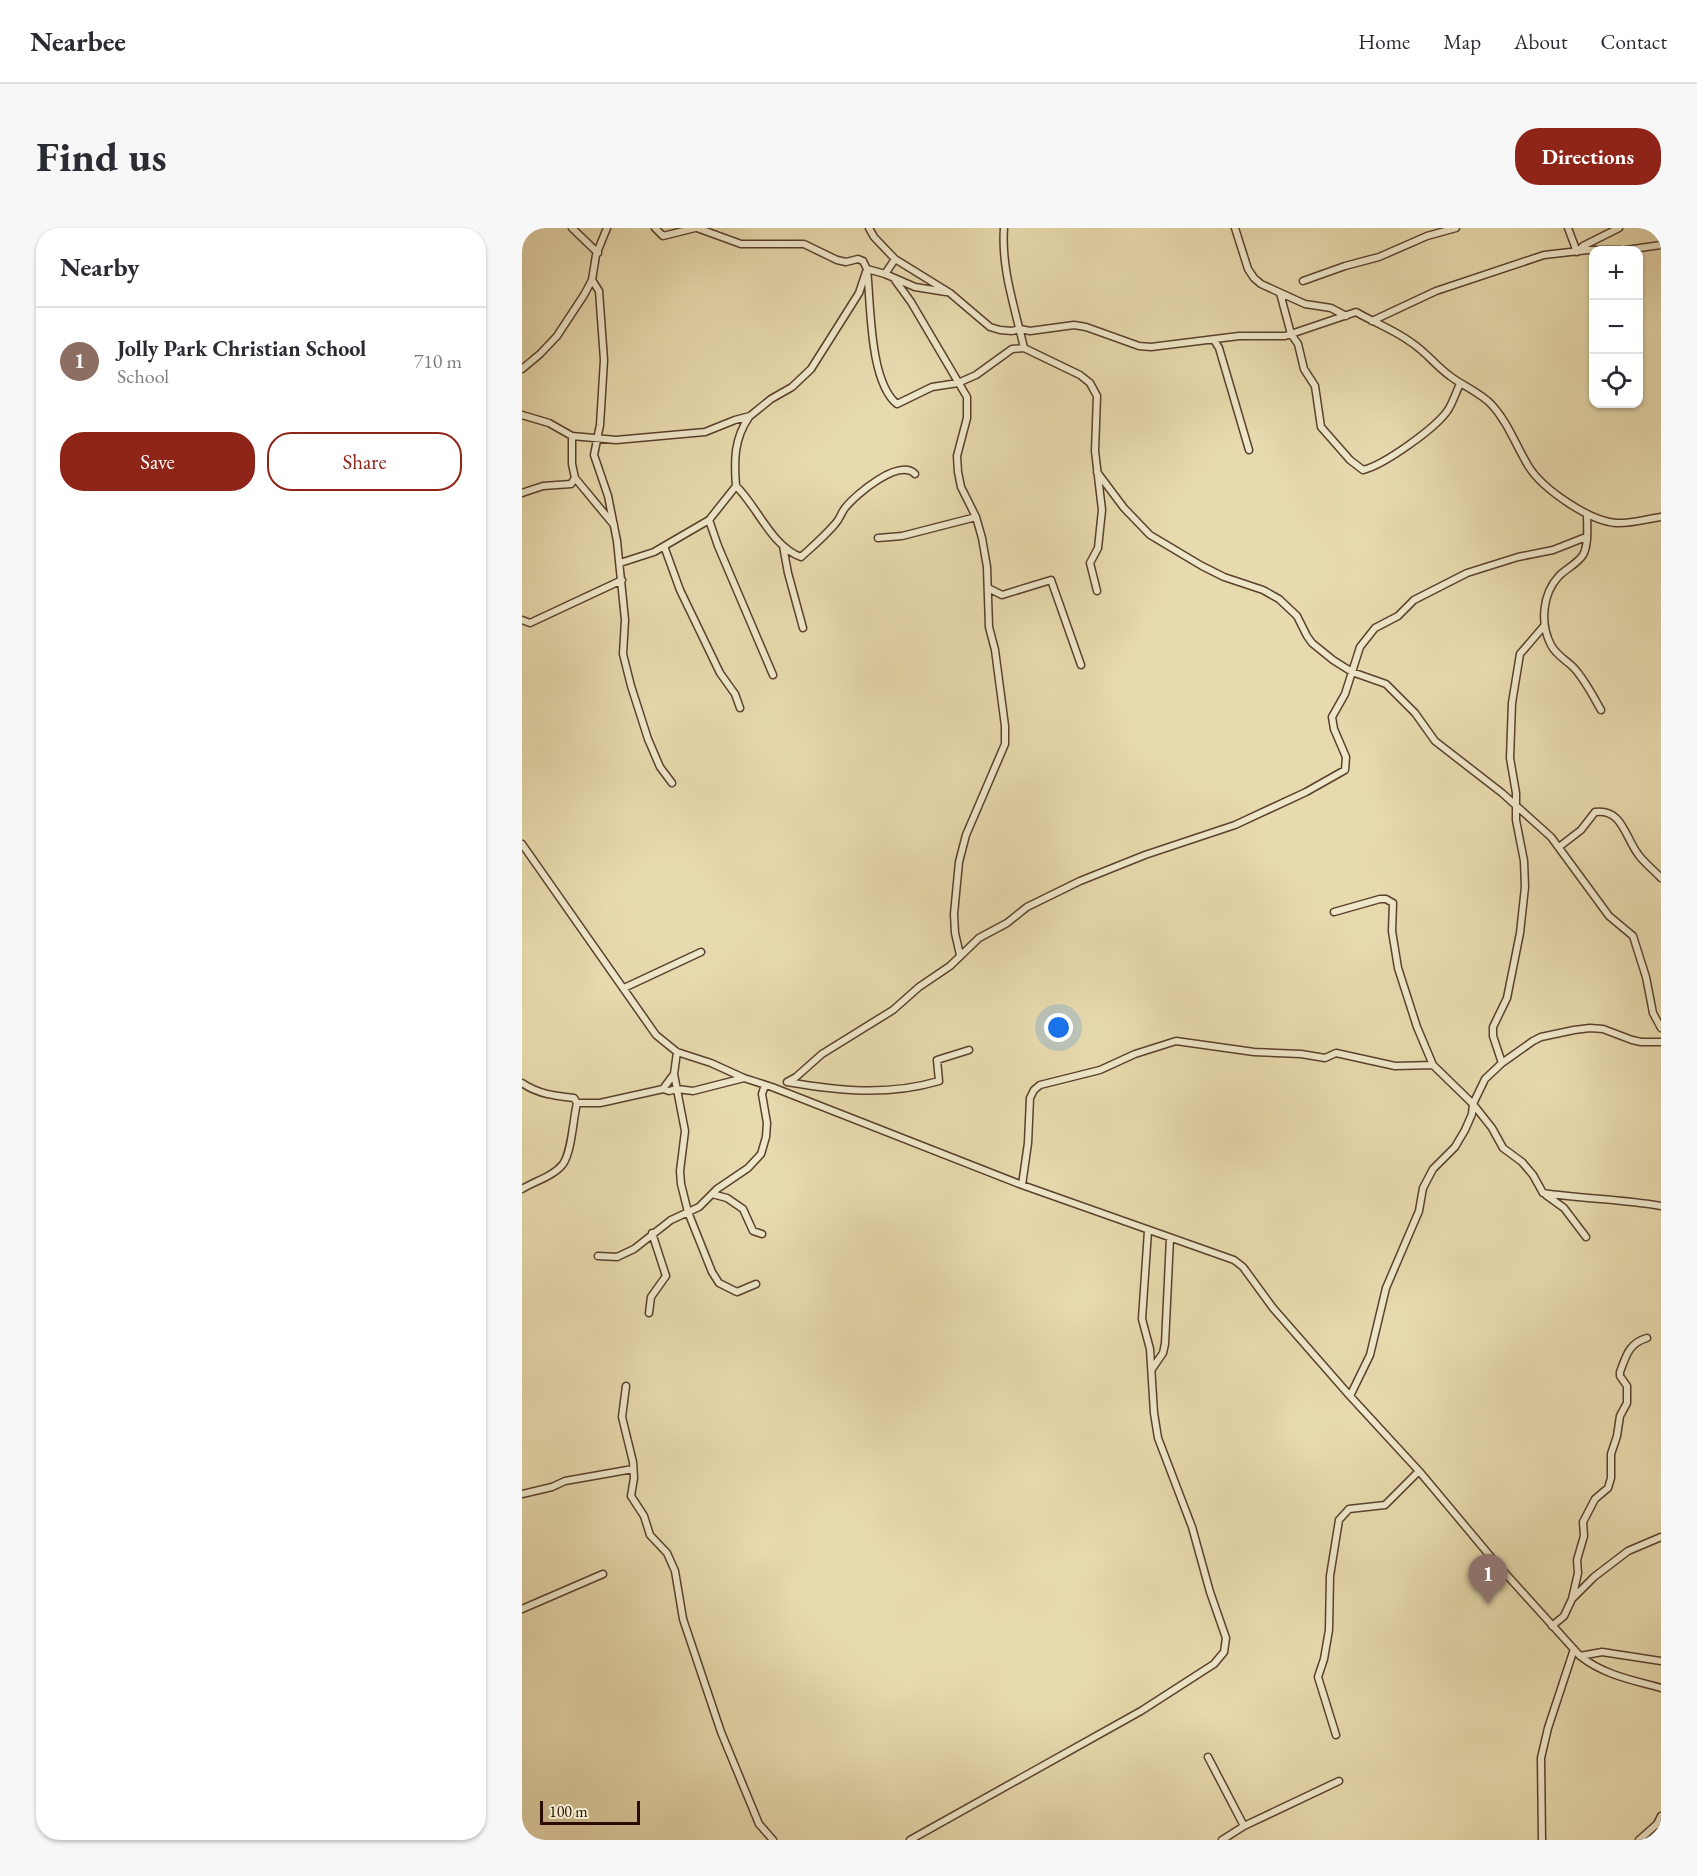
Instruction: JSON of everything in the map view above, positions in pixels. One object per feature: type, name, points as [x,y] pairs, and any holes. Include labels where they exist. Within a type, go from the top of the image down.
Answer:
[{"type":"street","points":[[572,228],[598,253]]},
{"type":"street","points":[[522,369],[557,336],[584,296],[592,280],[607,228]]},
{"type":"street","points":[[655,228],[663,236],[696,228],[741,244],[804,244],[837,260],[846,262],[860,259],[867,269],[878,371],[891,398],[897,404],[932,387],[958,383],[976,375],[1012,349],[1024,348],[1080,375],[1095,389],[1097,396],[1095,451],[1101,493],[1100,538],[1098,548],[1090,563],[1097,591]]},
{"type":"street","points":[[869,228],[874,237],[895,259],[950,292],[990,327],[1006,331],[1086,327],[1130,343],[1151,347],[1239,336],[1267,338],[1292,334],[1356,312],[1390,328],[1413,343],[1440,369],[1460,384],[1477,392],[1492,405],[1530,468],[1541,481],[1587,514],[1615,523],[1661,517]]},
{"type":"street","points":[[1004,228],[1004,267],[1024,348]]},
{"type":"street","points":[[1235,228],[1248,269],[1261,284],[1305,304],[1331,308],[1346,316]]},
{"type":"street","points":[[1424,228],[1427,236]]},
{"type":"street","points":[[1303,281],[1379,257],[1427,236],[1456,228]]},
{"type":"street","points":[[1568,228],[1577,252]]},
{"type":"street","points":[[1577,252],[1583,246],[1619,228]]},
{"type":"street","points":[[1643,248],[1661,245]]},
{"type":"street","points":[[1372,321],[1436,291],[1544,255],[1589,250]]},
{"type":"street","points":[[885,274],[895,259]]},
{"type":"street","points":[[867,269],[915,287],[950,292]]},
{"type":"street","points":[[620,562],[654,552],[709,520],[736,486],[735,450],[741,430],[750,416],[771,399],[792,387],[811,369],[859,293],[867,269]]},
{"type":"street","points":[[592,280],[599,291],[604,360],[600,425],[594,455],[608,496],[620,562],[625,620],[623,654],[648,739],[660,767],[672,783]]},
{"type":"street","points":[[895,280],[911,302],[967,397],[968,408],[957,456],[958,472],[982,538],[988,588],[989,627],[1005,726],[1005,744],[966,835],[959,862],[954,914],[960,955]]},
{"type":"street","points":[[1280,293],[1292,334],[1298,344],[1304,369],[1315,386],[1321,427],[1350,460],[1363,470],[1371,468],[1392,455],[1437,423],[1448,409],[1460,384]]},
{"type":"street","points":[[1205,340],[1214,340],[1219,348],[1249,450]]},
{"type":"street","points":[[522,415],[549,423],[572,436],[616,440],[705,432],[750,416]]},
{"type":"street","points":[[572,436],[572,464],[575,477],[614,526]]},
{"type":"street","points":[[736,486],[748,498],[783,546],[801,557],[837,522],[844,508],[885,475],[905,468],[915,474]]},
{"type":"street","points":[[1097,472],[1124,508],[1150,535],[1224,577],[1263,590],[1279,599],[1291,608],[1312,643],[1352,672],[1386,684],[1415,713],[1435,741],[1502,793],[1536,823],[1559,846],[1609,916],[1633,936],[1646,977],[1653,1013],[1661,1028]]},
{"type":"street","points":[[522,492],[543,486],[571,484],[575,477]]},
{"type":"street","points":[[1587,514],[1587,545],[1582,557],[1557,578],[1550,589],[1543,618],[1552,647],[1581,676],[1601,710]]},
{"type":"street","points":[[878,538],[902,536],[976,517]]},
{"type":"street","points":[[709,520],[773,675]]},
{"type":"street","points":[[788,1082],[822,1054],[892,1010],[919,987],[950,966],[979,938],[1007,923],[1039,900],[1145,855],[1235,825],[1306,792],[1345,770],[1346,758],[1334,729],[1332,717],[1345,694],[1360,647],[1375,628],[1398,615],[1414,600],[1467,573],[1518,557],[1553,550],[1586,537]]},
{"type":"street","points":[[664,546],[680,590],[720,673],[735,694],[740,708]]},
{"type":"street","points":[[783,546],[803,628]]},
{"type":"street","points":[[522,620],[530,622],[622,580]]},
{"type":"street","points":[[988,588],[1002,595],[1051,580],[1081,665]]},
{"type":"street","points":[[1502,1063],[1493,1036],[1493,1027],[1507,998],[1520,933],[1525,887],[1524,861],[1510,758],[1512,703],[1520,654],[1544,626]]},
{"type":"street","points":[[1559,846],[1581,830],[1595,812],[1604,810],[1613,814],[1637,854],[1661,878]]},
{"type":"street","points":[[522,844],[656,1035],[676,1052],[711,1063],[744,1078],[1022,1185],[1148,1231],[1221,1254],[1243,1267],[1273,1308],[1580,1656],[1609,1673],[1661,1688]]},
{"type":"street","points":[[1334,912],[1380,899],[1393,903],[1392,931],[1398,968],[1417,1027],[1433,1065],[1473,1104],[1492,1128],[1503,1148],[1522,1162],[1533,1175],[1543,1193],[1564,1208],[1586,1237]]},
{"type":"street","points":[[624,988],[701,952]]},
{"type":"street","points":[[1350,1396],[1370,1355],[1386,1288],[1419,1211],[1423,1188],[1433,1169],[1455,1147],[1465,1130],[1472,1114],[1473,1104],[1485,1079],[1502,1063],[1541,1037],[1590,1028],[1615,1032],[1641,1042],[1661,1042]]},
{"type":"street","points":[[1022,1185],[1028,1143],[1030,1098],[1034,1090],[1040,1085],[1100,1070],[1135,1054],[1169,1043],[1176,1041],[1254,1052],[1301,1054],[1325,1058],[1336,1053],[1395,1066],[1433,1065]]},
{"type":"street","points":[[598,1256],[617,1257],[634,1249],[670,1220],[699,1207],[712,1194],[748,1168],[761,1154],[766,1137],[767,1123],[762,1094],[769,1086],[788,1082],[864,1092],[923,1085],[939,1081],[937,1060],[969,1050]]},
{"type":"street","points":[[676,1052],[674,1074],[685,1131],[680,1171],[688,1212],[708,1263],[719,1283],[737,1292],[756,1284]]},
{"type":"street","points":[[663,1089],[674,1074]]},
{"type":"street","points":[[577,1103],[600,1103],[663,1089],[693,1091],[744,1078]]},
{"type":"street","points":[[522,1083],[531,1090],[547,1095],[574,1098],[577,1103],[568,1153],[563,1163],[544,1178],[522,1189]]},
{"type":"street","points":[[1543,1193],[1582,1199],[1634,1201],[1661,1206]]},
{"type":"street","points":[[712,1194],[727,1198],[743,1209],[753,1231],[762,1234]]},
{"type":"street","points":[[910,1840],[1141,1711],[1214,1664],[1224,1652],[1226,1638],[1210,1592],[1192,1527],[1158,1438],[1150,1349],[1142,1319],[1148,1231]]},
{"type":"street","points":[[648,1313],[651,1297],[666,1276],[652,1233]]},
{"type":"street","points":[[1152,1369],[1163,1353],[1165,1344],[1170,1238]]},
{"type":"street","points":[[1552,1626],[1564,1616],[1572,1599],[1578,1573],[1577,1560],[1584,1536],[1582,1522],[1595,1499],[1608,1488],[1611,1478],[1611,1454],[1627,1394],[1627,1386],[1620,1372],[1631,1345],[1647,1338]]},
{"type":"street","points":[[626,1386],[622,1417],[633,1469],[631,1496],[644,1516],[650,1535],[667,1553],[675,1571],[683,1619],[721,1732],[759,1824],[773,1840]]},
{"type":"street","points":[[522,1494],[552,1488],[566,1481],[633,1469]]},
{"type":"street","points":[[1336,1735],[1318,1677],[1329,1630],[1330,1576],[1339,1520],[1349,1509],[1386,1505],[1419,1471]]},
{"type":"street","points":[[1572,1599],[1594,1577],[1628,1551],[1661,1537]]},
{"type":"street","points":[[522,1609],[603,1574]]},
{"type":"street","points":[[1542,1840],[1541,1758],[1548,1728],[1574,1649]]},
{"type":"street","points":[[1580,1656],[1602,1652],[1661,1660]]},
{"type":"street","points":[[1208,1757],[1244,1827]]},
{"type":"street","points":[[1222,1840],[1339,1781]]},
{"type":"street","points":[[1639,1840],[1657,1824],[1661,1816]]},
{"type":"place","name":"Jolly Park Christian School","points":[[1488,1604]]}]
